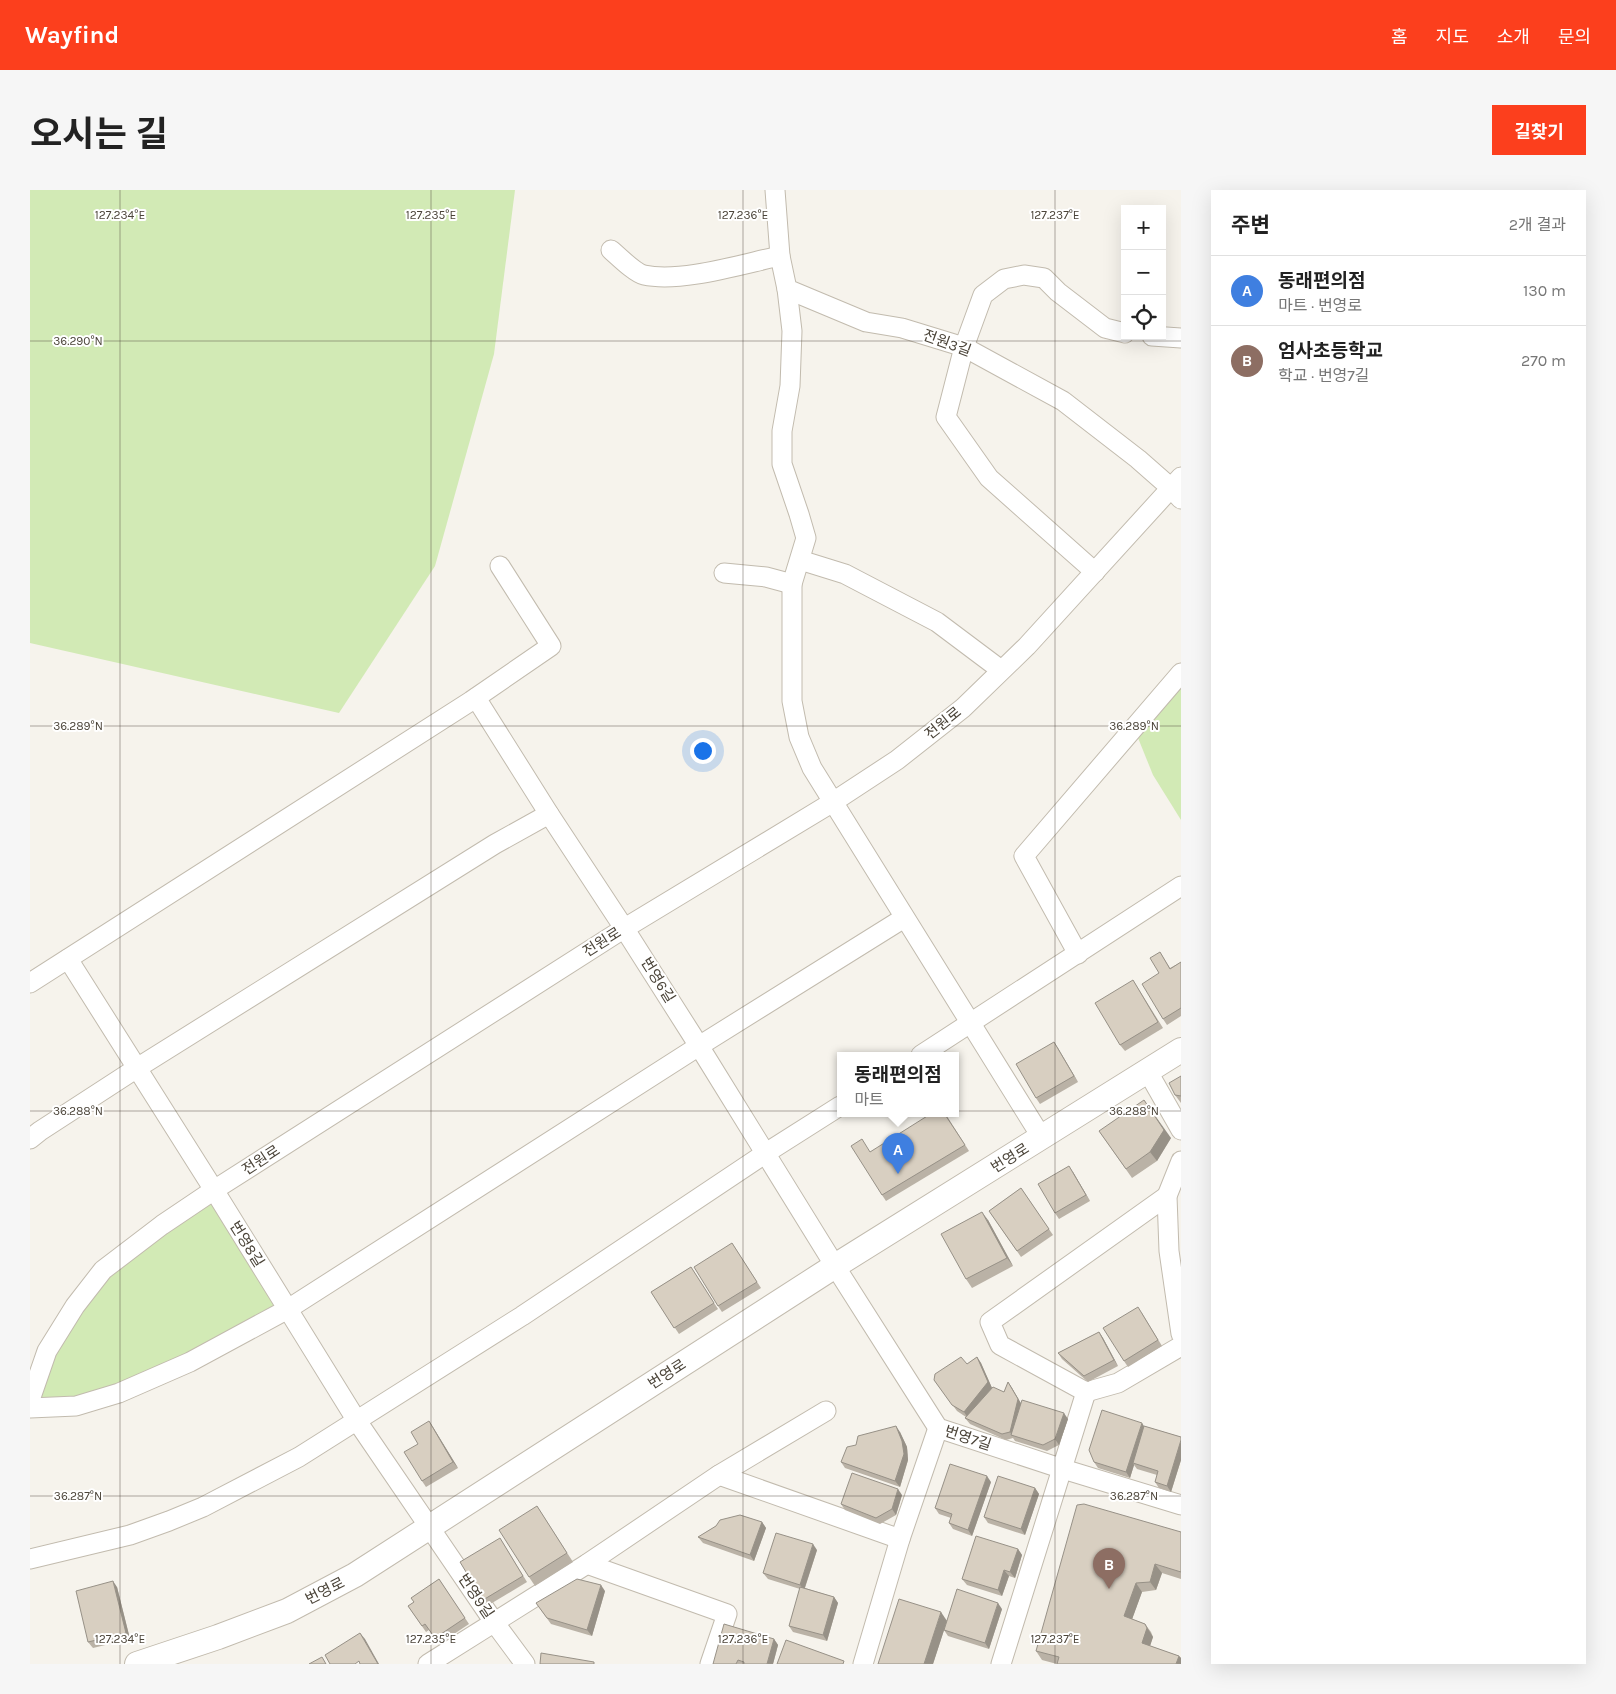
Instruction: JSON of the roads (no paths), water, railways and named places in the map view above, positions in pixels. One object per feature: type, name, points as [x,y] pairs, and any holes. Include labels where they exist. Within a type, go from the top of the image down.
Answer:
[{"type":"street","points":[[775,190],[780,256],[787,289],[792,331],[790,386],[782,431],[782,464],[800,514],[806,538],[792,584],[792,701],[799,737],[812,768],[1042,1138]]},
{"type":"street","points":[[611,250],[642,274],[672,276],[780,256]]},
{"type":"street","points":[[1095,572],[989,478],[946,417],[964,347],[983,295],[1004,279],[1024,275],[1044,278],[1058,292],[1099,324],[1105,328],[1121,332]]},
{"type":"street","name":"전원3길","points":[[787,289],[866,322],[902,328],[964,347],[1064,401],[1178,488]]},
{"type":"street","points":[[1166,337],[1181,338]]},
{"type":"street","name":"전원로","points":[[30,1400],[47,1351],[75,1306],[104,1270],[162,1225],[214,1190],[624,928],[833,802],[904,754],[963,708],[1027,646],[1095,572],[1178,488]]},
{"type":"street","points":[[800,560],[845,574],[937,622],[1001,670]]},
{"type":"street","points":[[30,983],[476,698],[551,646],[500,566]]},
{"type":"street","points":[[724,573],[766,577],[792,584]]},
{"type":"street","points":[[1078,954],[1024,856],[1181,673]]},
{"type":"street","name":"번영6길","points":[[476,698],[548,814],[624,928],[699,1046],[835,1266]]},
{"type":"street","points":[[30,1139],[137,1068],[495,844],[548,814]]},
{"type":"street","points":[[926,1052],[1181,886]]},
{"type":"street","points":[[30,1408],[76,1406],[119,1393],[190,1362],[288,1309],[699,1046],[904,918]]},
{"type":"street","name":"번영8길","points":[[68,959],[214,1190],[356,1421],[429,1527]]},
{"type":"street","name":"번영로","points":[[136,1664],[218,1638],[287,1610],[355,1576],[835,1266],[1181,1050]]},
{"type":"street","points":[[1148,1072],[1181,1130]]},
{"type":"street","points":[[30,1559],[130,1535],[202,1507],[299,1457],[522,1316],[766,1153],[837,1108]]},
{"type":"street","points":[[1181,1161],[1167,1196],[1169,1251],[1181,1334]]},
{"type":"street","points":[[1167,1196],[990,1322],[1000,1345],[1086,1392],[1118,1383],[1181,1346]]},
{"type":"street","name":"번영7길","points":[[835,1266],[938,1428],[1181,1505]]},
{"type":"street","points":[[1001,1664],[1086,1392]]},
{"type":"street","points":[[428,1664],[587,1564],[719,1475],[826,1411]]},
{"type":"street","points":[[863,1664],[900,1539],[938,1428]]},
{"type":"street","points":[[719,1475],[900,1539]]},
{"type":"street","name":"번영9길","points":[[429,1527],[525,1664]]},
{"type":"street","points":[[587,1564],[727,1614],[710,1664]]},
{"type":"place","name":"동래편의점","points":[[898,1174]]},
{"type":"place","name":"엄사초등학교","points":[[1109,1589]]}]
